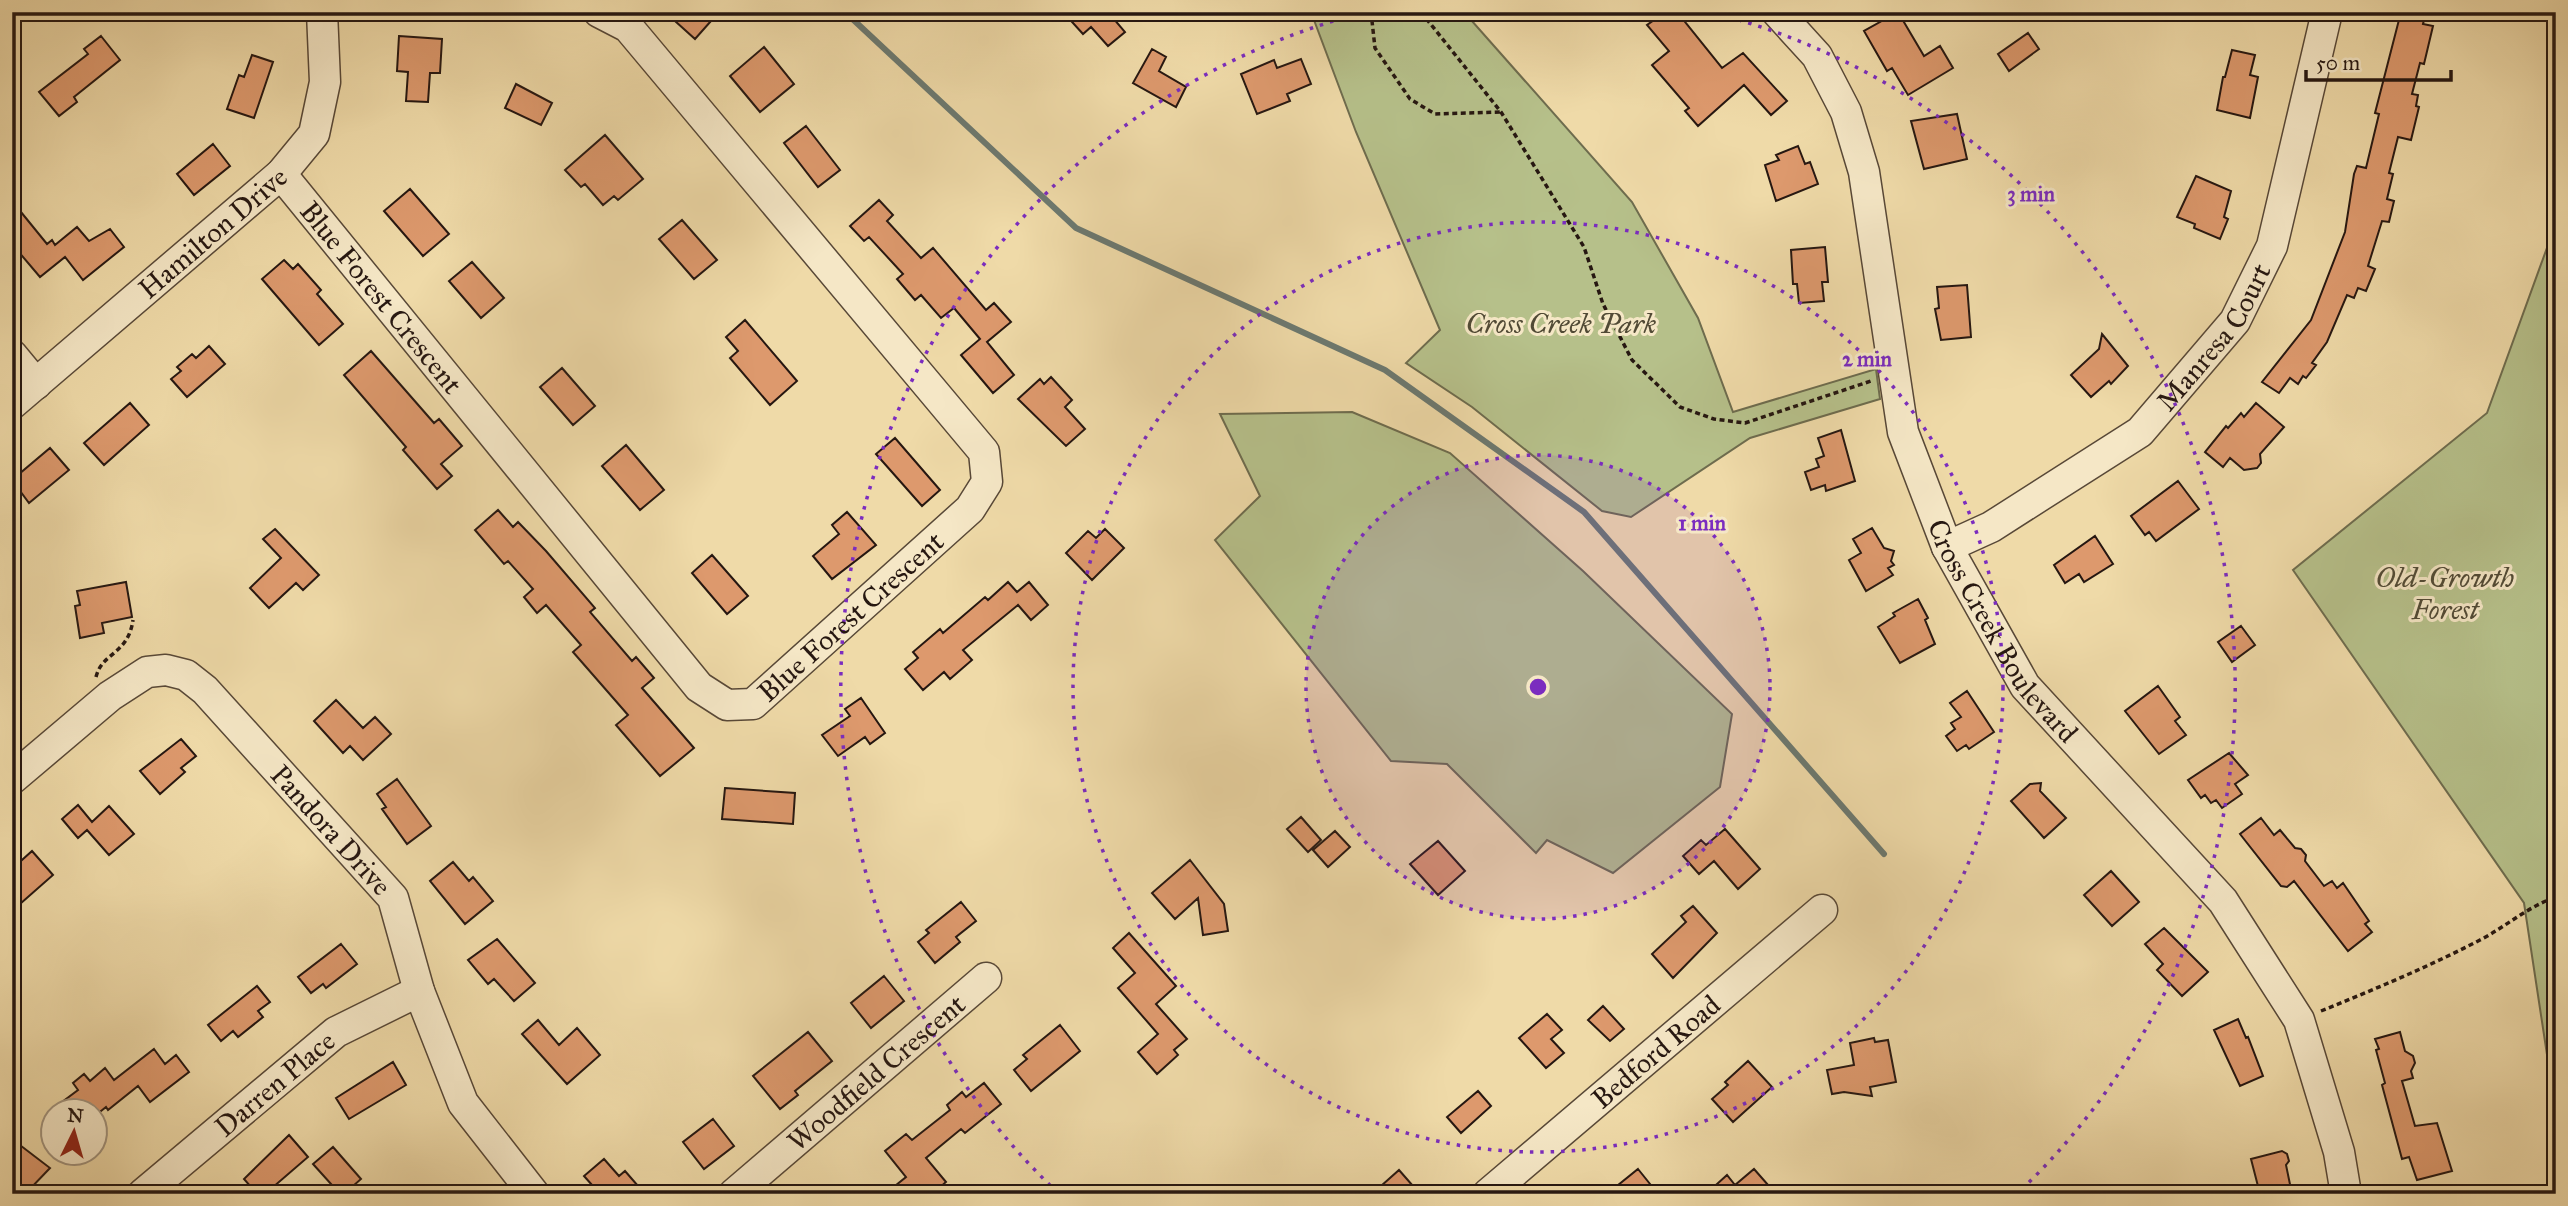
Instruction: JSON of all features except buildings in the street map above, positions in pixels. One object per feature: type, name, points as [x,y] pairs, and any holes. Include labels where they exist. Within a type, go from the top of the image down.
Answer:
[{"type":"street","name":"Hamilton Drive","points":[[12,404],[281,174],[314,134],[325,82],[322,12]]},
{"type":"street","name":"Blue Forest Crescent","points":[[281,174],[699,687],[726,705],[753,705],[970,509],[988,482],[984,452],[628,27],[599,12]]},
{"type":"street","name":"Cross Creek Boulevard","points":[[1777,12],[1817,56],[1846,112],[1864,172],[1903,432],[1947,547],[2025,687],[2223,901],[2299,1020],[2339,1152],[2346,1194]]},
{"type":"street","name":"Manresa Court","points":[[1947,547],[1991,527],[2140,432],[2235,321],[2272,246],[2327,12]]},
{"type":"street","points":[[12,355],[36,384]]},
{"type":"street","name":"Pandora Drive","points":[[12,779],[104,702],[147,672],[166,670],[186,675],[205,690],[393,898],[419,990],[463,1103],[534,1194]]},
{"type":"street","name":"Bedford Road","points":[[1489,1194],[1822,909]]},
{"type":"street","name":"Woodfield Crescent","points":[[734,1194],[986,978]]},
{"type":"street","name":"Darren Place","points":[[143,1194],[336,1032],[419,990]]},
{"type":"path","points":[[1371,12],[1375,48],[1410,99],[1435,114],[1501,112]]},
{"type":"path","points":[[1421,12],[1501,112],[1584,247],[1603,304],[1632,360],[1680,407],[1714,419],[1745,423],[1894,373]]},
{"type":"path","points":[[104,702],[96,686],[97,671],[128,640],[132,620]]},
{"type":"path","points":[[2299,1020],[2398,980],[2483,938],[2532,905],[2556,897]]},
{"type":"green space","name":"Cross Creek Park","points":[[1311,12],[1464,12],[1632,202],[1698,318],[1733,412],[1876,369],[1880,399],[1750,438],[1631,517],[1602,511],[1472,407],[1406,363],[1440,330],[1356,132]]},
{"type":"green space","name":"Old-Growth Forest","points":[[2556,223],[2556,1114],[2524,903],[2293,570],[2487,413]]},
{"type":"green space","points":[[1352,412],[1450,453],[1583,571],[1732,714],[1720,787],[1613,873],[1547,840],[1536,853],[1447,764],[1391,761],[1215,540],[1260,496],[1220,414]]},
{"type":"waterway","points":[[845,12],[1076,228],[1385,370],[1584,512],[1884,854]]}]
